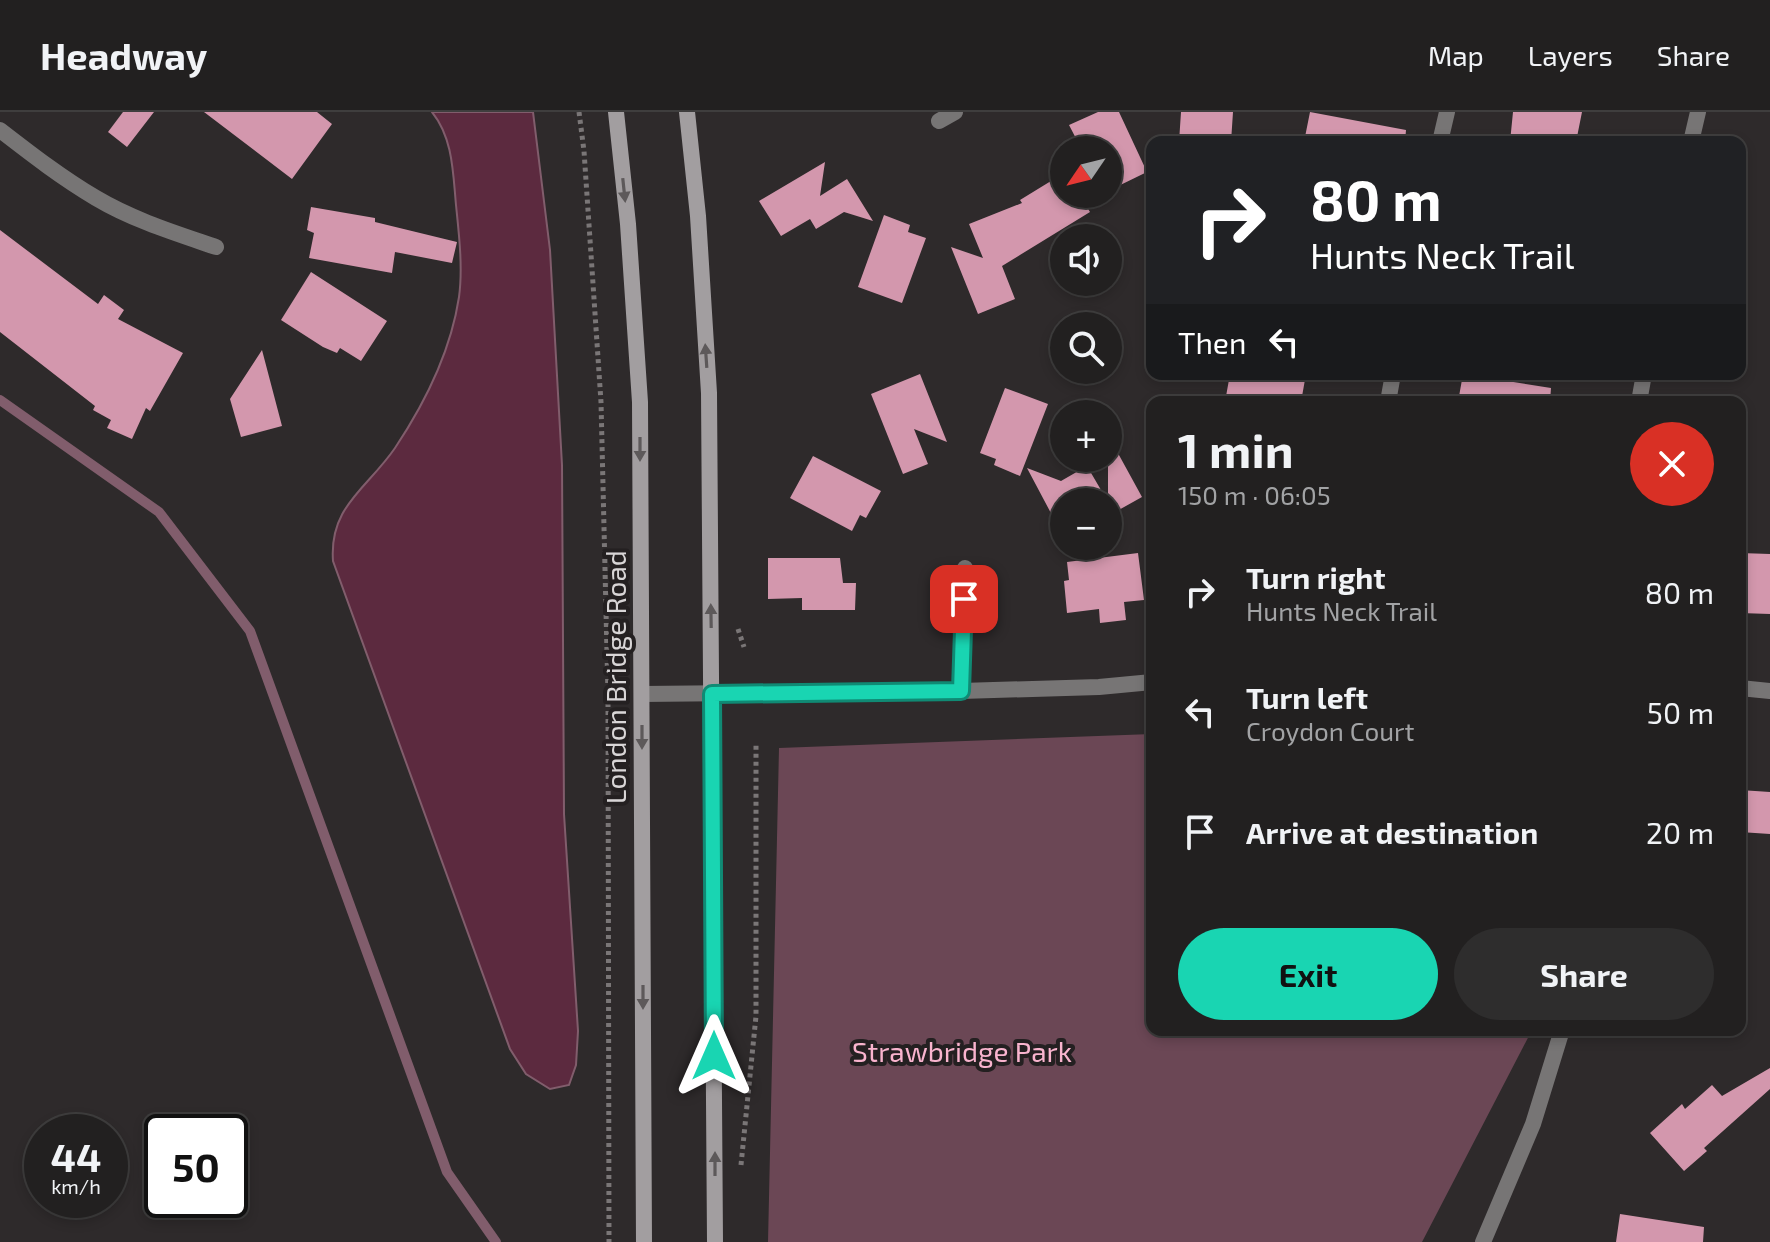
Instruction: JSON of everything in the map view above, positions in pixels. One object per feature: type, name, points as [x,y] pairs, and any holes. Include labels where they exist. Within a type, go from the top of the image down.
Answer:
[{"type":"main road","name":"London Bridge Road","points":[[616,112],[628,224],[640,402],[644,1242]]},
{"type":"main road","points":[[687,112],[698,216],[709,393],[715,1242]]},
{"type":"street","points":[[939,121],[955,112]]},
{"type":"street","points":[[1441,136],[1447,112]]},
{"type":"street","points":[[1692,136],[1698,112]]},
{"type":"street","points":[[0,130],[44,165],[98,200],[155,227],[216,247]]},
{"type":"street","points":[[961,691],[965,568]]},
{"type":"street","points":[[642,694],[961,691],[1146,683]]},
{"type":"street","points":[[1746,689],[1770,691]]},
{"type":"street","points":[[1483,1242],[1533,1124],[1560,1036]]},
{"type":"path","points":[[579,112],[601,402],[608,695],[609,1242]]},
{"type":"path","points":[[740,1179],[756,1016],[756,745]]},
{"type":"green space","name":"Strawbridge Park","points":[[1146,734],[1146,1036],[1529,1036],[1422,1242],[768,1242],[779,748]]},
{"type":"shaded area","points":[[432,112],[533,112],[550,250],[562,465],[564,814],[578,1031],[576,1065],[569,1085],[550,1089],[526,1074],[510,1049],[333,561],[333,542],[343,512],[395,448],[417,413],[443,356],[455,317],[461,263],[453,168],[444,133]]},
{"type":"building","points":[[123,112],[154,112],[127,147],[108,132]]},
{"type":"building","points":[[204,112],[317,112],[332,124],[292,179]]},
{"type":"building","points":[[1098,112],[1119,112],[1146,172],[1122,184],[1122,136],[1075,136],[1069,125]]},
{"type":"building","points":[[1181,112],[1233,112],[1231,136],[1179,136]]},
{"type":"building","points":[[1310,112],[1406,130],[1406,136],[1305,136]]},
{"type":"building","points":[[1513,112],[1582,112],[1577,136],[1511,136]]},
{"type":"building","points":[[825,162],[820,196],[847,179],[873,221],[844,212],[816,229],[810,219],[781,236],[759,201]]},
{"type":"building","points":[[1050,182],[1050,208],[1088,208],[1090,212],[1070,224],[1050,224],[1050,237],[1002,266],[1015,299],[978,314],[951,247],[983,258],[969,224],[1022,203],[1020,200]]},
{"type":"building","points":[[311,207],[375,218],[375,222],[457,242],[452,263],[395,252],[392,273],[309,258],[314,233],[307,230]]},
{"type":"building","points":[[884,215],[910,225],[908,232],[926,238],[902,303],[858,287]]},
{"type":"building","points":[[0,230],[98,304],[104,295],[124,310],[118,319],[183,353],[150,411],[146,408],[132,439],[107,428],[111,420],[93,410],[95,406],[0,332]]},
{"type":"building","points":[[311,272],[387,321],[361,361],[340,348],[337,353],[323,347],[281,320]]},
{"type":"building","points":[[262,350],[282,426],[241,437],[230,399]]},
{"type":"building","points":[[920,374],[947,442],[914,429],[928,464],[903,474],[871,394]]},
{"type":"building","points":[[1229,380],[1305,380],[1302,396],[1226,396]]},
{"type":"building","points":[[1462,380],[1501,380],[1551,388],[1550,396],[1459,396]]},
{"type":"building","points":[[1005,388],[1048,404],[1020,476],[994,465],[996,459],[980,453]]},
{"type":"building","points":[[813,456],[881,491],[866,518],[860,515],[852,531],[790,498]]},
{"type":"building","points":[[1122,461],[1142,497],[1122,508],[1122,488],[1108,488],[1108,472],[1122,472]]},
{"type":"building","points":[[1027,468],[1061,481],[1077,472],[1090,472],[1100,488],[1050,488],[1050,511]]},
{"type":"building","points":[[1138,553],[1144,600],[1124,602],[1126,620],[1100,623],[1099,609],[1067,613],[1064,581],[1069,580],[1067,562],[1122,560],[1122,555]]},
{"type":"building","points":[[1746,553],[1770,554],[1770,614],[1746,613]]},
{"type":"building","points":[[768,558],[840,558],[843,583],[856,583],[855,610],[802,610],[802,598],[768,599]]},
{"type":"building","points":[[1746,790],[1770,792],[1770,834],[1746,832]]},
{"type":"building","points":[[1770,1068],[1770,1089],[1704,1148],[1707,1151],[1684,1171],[1650,1133],[1682,1104],[1685,1109],[1712,1085],[1722,1096]]},
{"type":"building","points":[[1620,1214],[1704,1227],[1703,1242],[1616,1242]]},
{"type":"waterway","points":[[0,400],[159,512],[250,631],[447,1172],[496,1242]]},
{"type":"route","points":[[714,1056],[712,694],[961,691],[964,599]]}]
